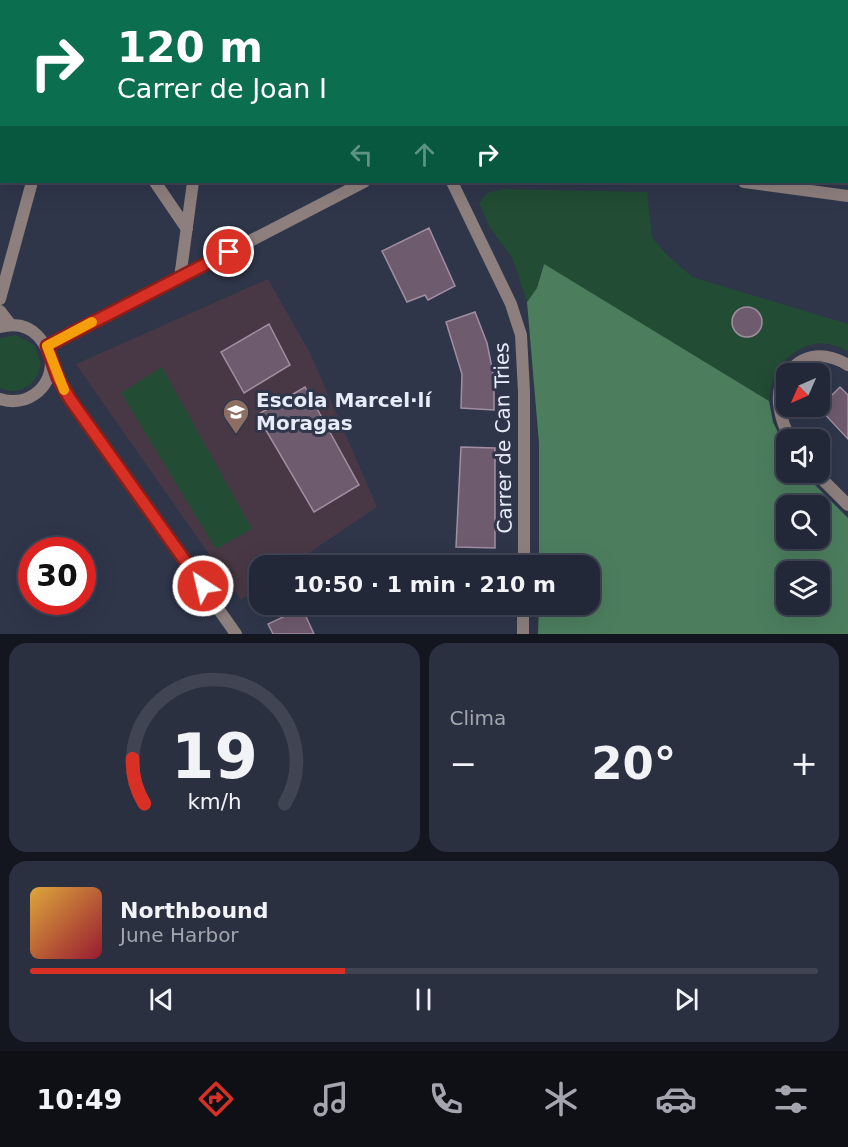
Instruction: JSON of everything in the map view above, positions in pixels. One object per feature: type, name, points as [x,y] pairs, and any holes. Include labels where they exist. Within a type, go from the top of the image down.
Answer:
[{"type":"street","points":[[0,299],[32,183]]},
{"type":"street","points":[[156,183],[187,229]]},
{"type":"street","points":[[180,278],[193,183]]},
{"type":"street","points":[[47,346],[362,183]]},
{"type":"street","name":"Carrer de Can Tries","points":[[452,183],[511,304],[521,335],[524,392],[524,555]]},
{"type":"street","points":[[751,183],[848,196]]},
{"type":"street","points":[[0,311],[5,326],[32,330],[47,346],[51,361],[70,399],[237,634]]},
{"type":"street","points":[[800,363],[812,356],[825,355],[848,365]]},
{"type":"street","points":[[39,392],[49,377],[51,361]]},
{"type":"street","points":[[0,399],[19,401],[39,392],[55,391],[70,399]]},
{"type":"street","points":[[826,483],[848,505]]},
{"type":"street","points":[[523,615],[523,634]]},
{"type":"shaded area","name":"Escola Marcel·lí Moragas","points":[[268,279],[311,355],[377,507],[306,555],[249,555],[249,594],[241,600],[76,364]]},
{"type":"green space","points":[[503,189],[647,192],[652,237],[664,252],[692,277],[848,324],[848,352],[834,345],[820,343],[795,352],[784,363],[776,363],[776,375],[771,386],[769,401],[543,265],[537,288],[527,302],[512,257],[490,228],[479,203],[487,193]]},
{"type":"green space","points":[[544,264],[769,401],[776,429],[776,483],[813,483],[825,495],[776,495],[776,549],[830,549],[830,500],[848,518],[848,634],[538,634],[539,615],[600,615],[600,555],[539,555],[539,443],[527,302],[537,288]]},
{"type":"green space","points":[[16,335],[34,345],[41,364],[32,383],[15,391],[0,388],[0,338]]},
{"type":"green space","points":[[162,367],[252,529],[216,549],[121,393]]},
{"type":"building","points":[[429,228],[455,286],[428,300],[425,295],[407,302],[382,251]]},
{"type":"building","points":[[747,307],[757,312],[762,322],[757,332],[747,337],[737,332],[732,322],[737,312]]},
{"type":"building","points":[[475,312],[487,343],[494,378],[494,410],[461,408],[462,374],[446,322]]},
{"type":"building","points":[[269,324],[290,365],[244,393],[221,352]]},
{"type":"building","points":[[305,387],[359,485],[314,512],[257,415]]},
{"type":"building","points":[[840,387],[848,395],[848,439],[827,417],[830,417],[830,397]]},
{"type":"building","points":[[461,447],[495,448],[495,548],[456,547]]},
{"type":"building","points":[[287,615],[305,615],[314,634],[273,634],[268,624]]},
{"type":"slow traffic","points":[[64,390],[47,346],[92,322]]},
{"type":"place","name":"Escola Marcel·lí Moragas","points":[[236,435]]},
{"type":"route","points":[[203,586],[70,399],[58,378],[47,346],[229,252]]}]
